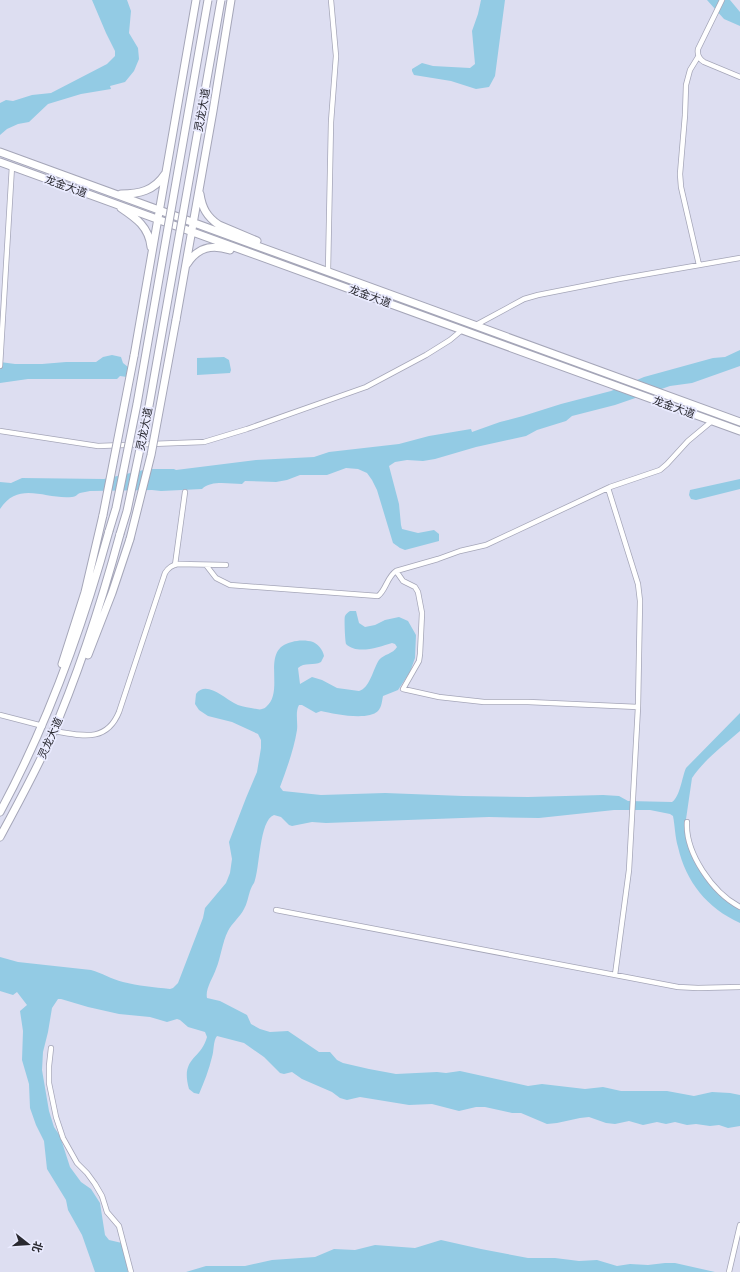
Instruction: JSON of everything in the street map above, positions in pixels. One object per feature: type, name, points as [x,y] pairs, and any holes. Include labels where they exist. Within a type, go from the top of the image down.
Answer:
[{"type":"main road","points":[[54,697],[62,665],[87,585],[102,515],[134,356],[196,0]]},
{"type":"main road","name":"灵龙大道","points":[[0,812],[42,726],[54,697],[86,610],[117,500],[137,404],[208,0]]},
{"type":"main road","name":"灵龙大道","points":[[0,837],[31,778],[61,713],[98,613],[127,510],[149,406],[221,0]]},
{"type":"main road","points":[[61,713],[94,640],[110,599],[130,539],[151,456],[192,231],[231,0]]},
{"type":"main road","name":"龙金大道","points":[[0,152],[740,422]]},
{"type":"main road","name":"龙金大道","points":[[0,162],[740,431]]},
{"type":"main road","points":[[113,193],[130,194],[148,190],[160,182],[167,170]]},
{"type":"main road","points":[[199,189],[204,209],[214,222],[267,245],[288,257]]},
{"type":"main road","points":[[110,202],[137,219],[144,226],[150,240],[151,259]]},
{"type":"main road","points":[[184,271],[188,263],[197,253],[206,248],[214,247],[222,248],[269,264],[288,266]]},
{"type":"street","points":[[328,271],[331,122],[336,56],[331,0]]},
{"type":"street","points":[[699,265],[681,187],[680,174],[686,84],[690,70],[698,57],[698,49],[722,0]]},
{"type":"street","points":[[698,57],[704,62],[740,77]]},
{"type":"street","points":[[0,366],[12,166]]},
{"type":"street","points":[[476,325],[524,299],[538,295],[740,258]]},
{"type":"street","points":[[0,431],[98,446],[204,442],[247,429],[366,387],[426,355],[450,340],[462,330]]},
{"type":"street","points":[[206,565],[216,578],[230,585],[373,597],[378,596],[381,594],[392,574],[396,571],[460,551],[486,545],[608,488],[662,468],[688,441],[712,421]]},
{"type":"street","points":[[608,488],[639,589],[640,601],[638,707],[632,812],[628,870],[616,975]]},
{"type":"street","points":[[176,565],[185,492]]},
{"type":"street","points":[[53,731],[90,736],[102,732],[112,724],[119,712],[165,573],[170,567],[176,565],[226,565]]},
{"type":"street","points":[[396,571],[403,581],[413,585],[418,592],[422,613],[419,661],[403,690],[439,697],[484,702],[528,702],[638,707]]},
{"type":"street","points":[[0,715],[42,726]]},
{"type":"street","points":[[687,822],[687,832],[697,863],[718,892],[740,907]]},
{"type":"street","points":[[276,910],[678,987],[740,987]]},
{"type":"street","points":[[51,1048],[49,1083],[56,1117],[63,1138],[78,1163],[88,1173],[95,1184],[102,1196],[107,1212],[119,1226],[131,1272]]},
{"type":"street","points":[[730,1271],[740,1225]]},
{"type":"water","points":[[92,0],[127,0],[131,11],[129,33],[138,48],[139,59],[134,71],[125,82],[110,86],[111,89],[81,94],[48,104],[29,122],[18,124],[7,129],[0,135],[0,103],[6,100],[13,101],[32,95],[51,93],[107,64],[115,56],[115,51]]},
{"type":"water","points":[[481,0],[505,0],[495,76],[489,87],[476,89],[451,81],[414,75],[412,69],[422,63],[433,66],[470,68],[475,64],[472,31]]},
{"type":"water","points":[[707,0],[730,0],[740,12],[740,26],[724,19]]},
{"type":"water","points":[[740,350],[740,366],[692,383],[670,386],[615,405],[572,416],[566,421],[537,430],[526,436],[476,447],[435,459],[395,462],[389,466],[399,504],[402,529],[418,533],[434,530],[439,534],[439,541],[405,550],[393,543],[377,490],[367,473],[358,469],[346,468],[327,475],[300,475],[276,482],[245,481],[242,484],[215,483],[202,489],[161,491],[90,491],[80,493],[75,497],[24,493],[7,500],[0,509],[0,482],[11,483],[22,478],[104,479],[148,469],[176,470],[256,460],[314,457],[329,452],[399,444],[429,436],[471,429],[472,432],[561,404],[611,391],[644,377],[713,358],[725,357]]},
{"type":"water","points":[[112,355],[121,357],[123,363],[128,367],[127,377],[120,376],[117,379],[28,379],[0,383],[0,362],[15,364],[42,364],[96,362],[103,357]]},
{"type":"water","points":[[224,357],[229,360],[231,370],[230,373],[197,375],[197,358]]},
{"type":"water","points":[[740,479],[740,489],[696,500],[691,499],[689,495],[690,490]]},
{"type":"water","points":[[350,611],[356,611],[359,623],[365,627],[399,617],[408,621],[416,635],[415,658],[410,672],[398,690],[383,696],[382,704],[378,711],[367,716],[342,715],[321,711],[316,713],[302,705],[299,705],[294,744],[280,787],[283,791],[321,795],[385,793],[528,797],[603,795],[619,796],[628,801],[672,802],[677,796],[686,768],[740,713],[740,731],[708,759],[692,778],[685,831],[707,880],[740,909],[740,923],[728,917],[708,902],[692,882],[686,872],[682,860],[676,839],[673,816],[670,814],[650,810],[614,810],[539,818],[489,817],[326,823],[312,822],[292,826],[281,817],[274,815],[269,819],[265,826],[256,876],[247,903],[226,936],[218,964],[208,987],[207,998],[220,1001],[247,1015],[251,1024],[260,1029],[270,1032],[288,1031],[319,1052],[330,1052],[337,1060],[343,1063],[396,1074],[446,1073],[460,1071],[528,1086],[542,1084],[585,1089],[603,1087],[621,1091],[667,1091],[694,1096],[712,1092],[730,1093],[740,1095],[740,1126],[728,1128],[719,1125],[687,1125],[675,1122],[666,1124],[657,1122],[643,1125],[629,1121],[615,1124],[606,1123],[589,1117],[547,1124],[521,1113],[512,1113],[485,1107],[476,1107],[459,1111],[432,1104],[409,1105],[360,1097],[347,1100],[302,1079],[292,1072],[284,1074],[280,1073],[264,1057],[244,1043],[217,1036],[213,1055],[199,1094],[194,1093],[189,1089],[187,1071],[192,1060],[204,1045],[207,1037],[205,1032],[188,1027],[177,1019],[167,1022],[150,1017],[119,1014],[58,999],[52,1008],[43,1052],[42,1070],[49,1111],[54,1127],[60,1136],[70,1167],[81,1182],[91,1189],[100,1203],[105,1235],[109,1240],[122,1243],[128,1272],[95,1272],[82,1235],[68,1210],[66,1200],[47,1169],[44,1141],[30,1108],[29,1084],[22,1060],[23,1031],[20,1011],[27,1005],[17,992],[13,995],[0,991],[0,957],[18,962],[91,970],[119,981],[170,989],[173,988],[178,983],[203,918],[205,908],[226,883],[230,873],[232,859],[229,842],[257,772],[261,748],[261,740],[258,734],[232,722],[208,716],[199,710],[195,704],[196,694],[200,690],[210,689],[240,706],[259,709],[266,707],[272,700],[274,691],[275,661],[277,653],[282,646],[302,640],[311,641],[317,644],[324,656],[321,662],[303,665],[298,668],[300,684],[312,677],[322,680],[337,688],[359,691],[363,689],[369,682],[379,660],[397,647],[392,643],[362,650],[346,644],[345,616]]},
{"type":"water","points":[[441,1240],[528,1258],[555,1258],[579,1261],[597,1260],[617,1266],[630,1264],[648,1265],[675,1263],[715,1272],[186,1272],[206,1266],[245,1266],[272,1260],[315,1257],[334,1249],[355,1250],[375,1245],[415,1248]]}]
